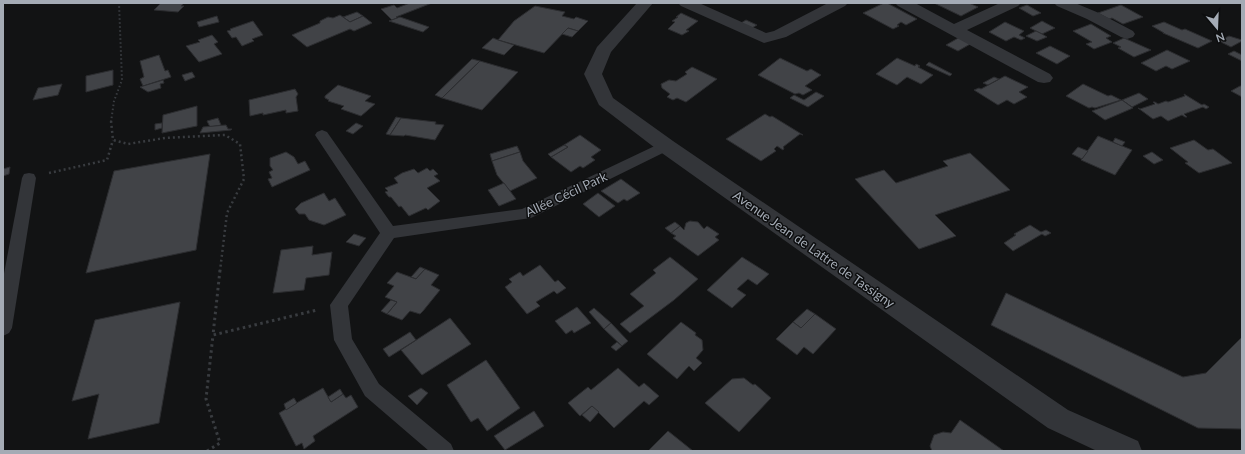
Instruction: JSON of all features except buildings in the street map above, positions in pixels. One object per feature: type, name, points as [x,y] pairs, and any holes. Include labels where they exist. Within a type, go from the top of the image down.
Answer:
[{"type":"street","name":"Avenue Jean de Lattre de Tassigny","points":[[645,3],[603,51],[593,74],[605,101],[666,146],[1058,419],[1128,451]]},
{"type":"street","points":[[686,3],[764,38],[780,34],[840,3]]},
{"type":"street","points":[[903,3],[1044,78]]},
{"type":"street","points":[[954,30],[1013,3]]},
{"type":"street","points":[[1062,3],[1093,16],[1126,34]]},
{"type":"lane","points":[[322,135],[389,234],[339,305],[343,340],[372,390],[444,451]]},
{"type":"lane","name":"Allée Cécil Park","points":[[389,234],[525,214],[666,146]]},
{"type":"lane","points":[[3,328],[10,245],[29,178]]},
{"type":"path","points":[[59,170],[107,160],[113,140],[110,125],[114,101],[122,80],[120,3]]},
{"type":"path","points":[[113,140],[128,144],[165,138],[226,135],[240,144],[244,179],[227,213],[206,398],[220,443],[207,451]]},
{"type":"path","points":[[213,335],[339,305]]}]
